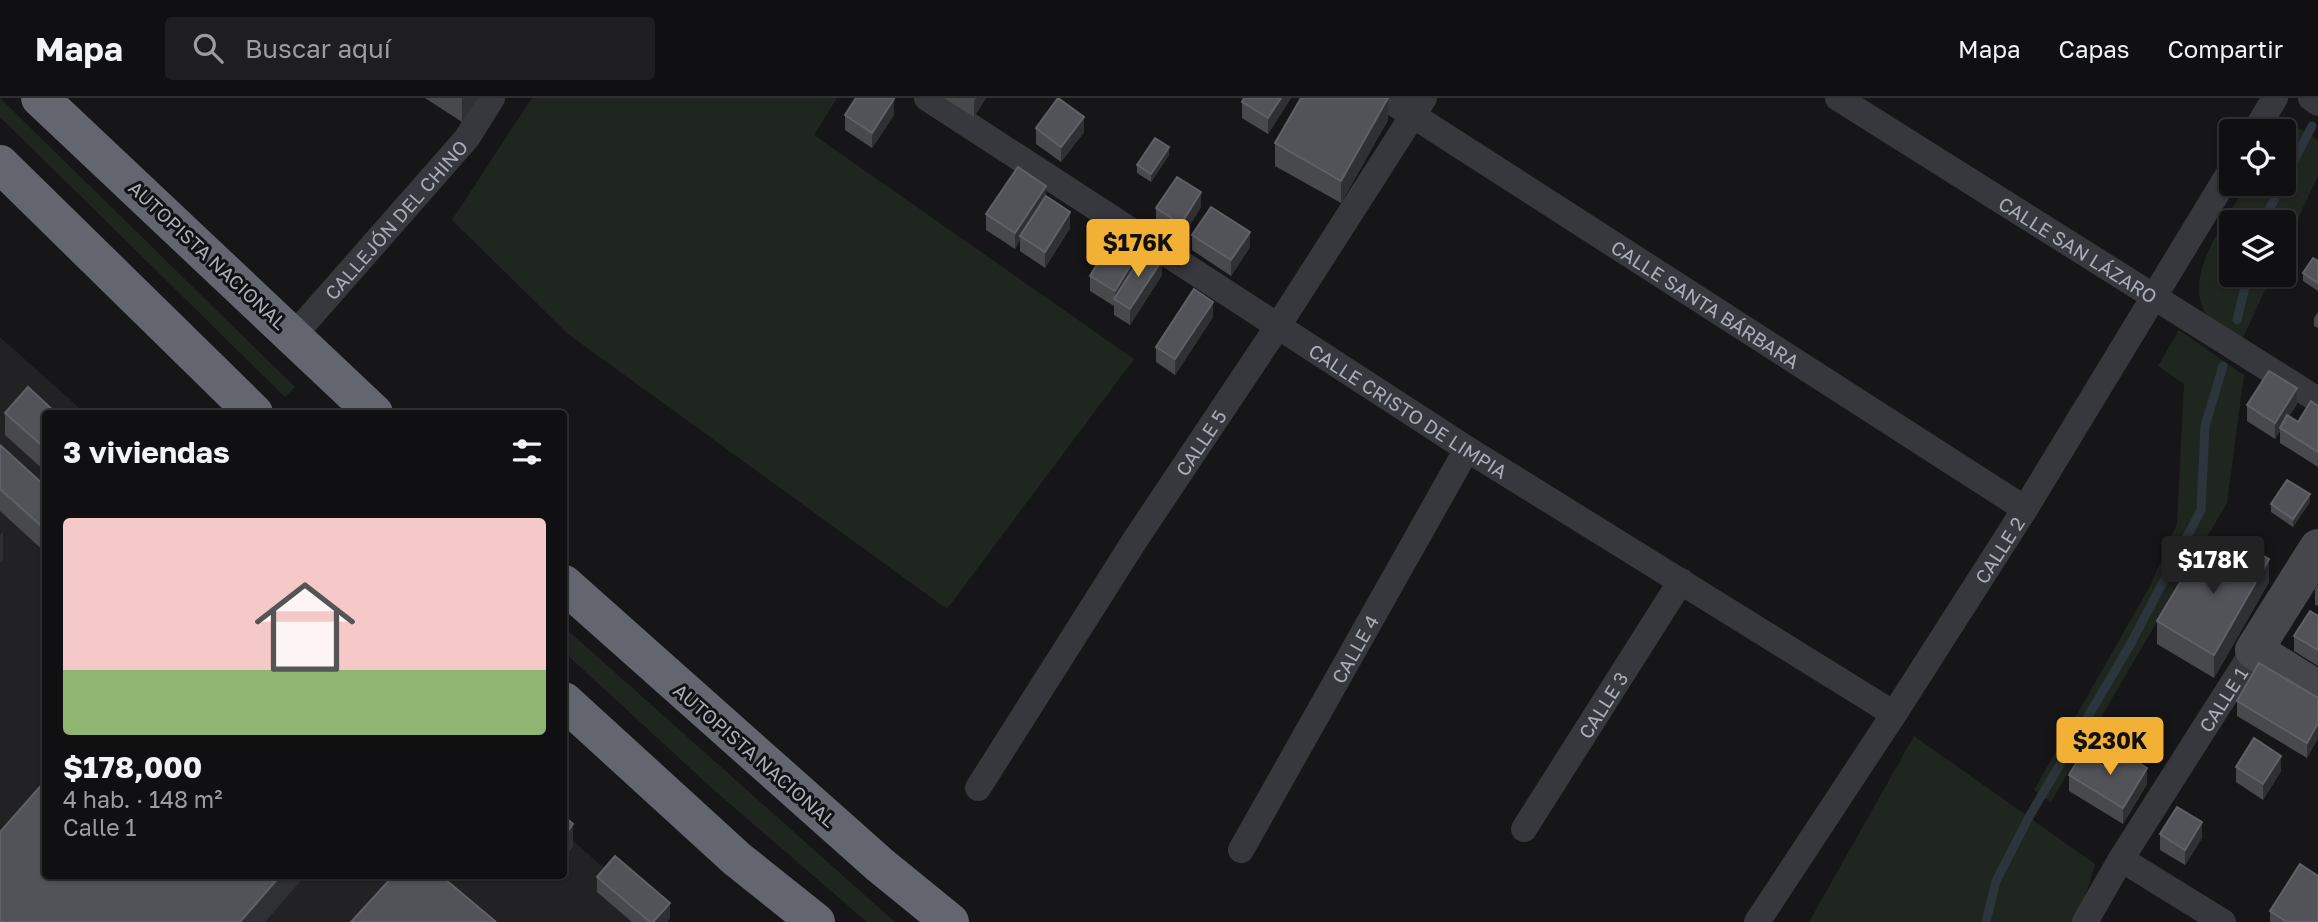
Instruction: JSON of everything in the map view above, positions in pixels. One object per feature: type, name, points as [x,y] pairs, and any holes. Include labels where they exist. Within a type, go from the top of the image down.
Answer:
[{"type":"highway","name":"AUTOPISTA NACIONAL","points":[[40,98],[371,410]]},
{"type":"highway","points":[[0,164],[251,410]]},
{"type":"highway","name":"AUTOPISTA NACIONAL","points":[[567,587],[880,865],[950,922]]},
{"type":"highway","points":[[567,704],[737,859],[816,922]]},
{"type":"street","name":"CALLEJÓN DEL CHINO","points":[[293,335],[467,138],[492,98]]},
{"type":"street","name":"CALLE CRISTO DE LIMPIA","points":[[927,98],[1467,449],[1894,714]]},
{"type":"street","name":"CALLE SANTA BÁRBARA","points":[[1387,98],[1419,107],[2025,509]]},
{"type":"street","name":"CALLE SAN LÁZARO","points":[[1838,98],[2318,400]]},
{"type":"street","points":[[2262,119],[2275,98]]},
{"type":"street","points":[[2311,98],[2318,103]]},
{"type":"street","name":"CALLE 5","points":[[978,788],[1135,540],[1278,326],[1419,107]]},
{"type":"street","name":"CALLE 2","points":[[1757,922],[2025,509],[2219,190]]},
{"type":"street","name":"CALLE 4","points":[[1241,850],[1467,449]]},
{"type":"street","name":"CALLE 1","points":[[2085,922],[2121,859],[2318,548]]},
{"type":"street","name":"CALLE 3","points":[[1524,829],[1681,581]]},
{"type":"street","points":[[2254,650],[2318,690]]},
{"type":"street","points":[[2121,859],[2223,922]]},
{"type":"shaded area","points":[[0,98],[295,387],[285,397],[0,117]]},
{"type":"shaded area","points":[[532,98],[837,98],[814,135],[1134,359],[947,609],[568,334],[452,220]]},
{"type":"shaded area","points":[[2296,126],[2318,140],[2318,176],[2296,223],[2296,210],[2231,210],[2240,196],[2296,196]]},
{"type":"shaded area","points":[[2219,231],[2219,287],[2266,287],[2242,340],[2219,328],[2205,313],[2199,295],[2200,276]]},
{"type":"shaded area","points":[[2179,330],[2244,375],[2227,503],[2051,802],[2034,790],[2151,584],[2177,524],[2184,384],[2158,366]]},
{"type":"shaded area","points":[[0,337],[82,410],[42,410],[42,879],[567,879],[567,836],[666,922],[0,922]]},
{"type":"shaded area","points":[[567,630],[895,922],[867,922],[716,792],[567,655]]},
{"type":"shaded area","points":[[1914,736],[2095,864],[2078,922],[1809,922]]},
{"type":"building","points":[[856,98],[894,99],[872,133],[845,115]]},
{"type":"building","points":[[1058,98],[1084,117],[1061,147],[1036,128]]},
{"type":"building","points":[[1244,98],[1281,98],[1268,118],[1242,102]]},
{"type":"building","points":[[1301,98],[1388,98],[1341,181],[1275,143]]},
{"type":"building","points":[[1155,138],[1169,147],[1151,174],[1137,165]]},
{"type":"building","points":[[1018,167],[1046,186],[1015,233],[986,214]]},
{"type":"building","points":[[1177,177],[1201,192],[1181,224],[1156,208]]},
{"type":"building","points":[[1046,196],[1070,212],[1045,252],[1020,236]]},
{"type":"building","points":[[1211,207],[1250,232],[1231,260],[1192,235]]},
{"type":"building","points":[[1111,241],[1136,256],[1115,291],[1090,276]]},
{"type":"building","points":[[1146,249],[1162,260],[1130,309],[1114,299]]},
{"type":"building","points":[[2313,258],[2318,261],[2318,283],[2303,273]]},
{"type":"building","points":[[1194,289],[1213,302],[1175,359],[1156,347]]},
{"type":"building","points":[[2269,371],[2297,388],[2275,423],[2247,405]]},
{"type":"building","points":[[28,387],[53,410],[42,410],[42,445],[5,413]]},
{"type":"building","points":[[2311,401],[2318,406],[2318,452],[2280,428],[2287,415],[2298,422]]},
{"type":"building","points":[[0,445],[42,483],[42,526],[0,489]]},
{"type":"building","points":[[2287,480],[2310,494],[2293,519],[2271,504]]},
{"type":"building","points":[[2244,544],[2269,559],[2214,655],[2157,621],[2184,576],[2187,578],[2207,545],[2233,561]]},
{"type":"building","points":[[2310,611],[2318,616],[2318,650],[2294,636]]},
{"type":"building","points":[[2259,663],[2318,698],[2318,723],[2307,743],[2237,701]]},
{"type":"building","points":[[2254,738],[2281,756],[2263,784],[2236,767]]},
{"type":"building","points":[[2119,751],[2147,768],[2123,808],[2069,775],[2082,753],[2108,769]]},
{"type":"building","points":[[42,785],[42,879],[278,879],[240,922],[0,922],[0,832]]},
{"type":"building","points":[[2177,807],[2202,822],[2185,850],[2160,834]]},
{"type":"building","points":[[567,819],[573,824],[567,832]]},
{"type":"building","points":[[615,856],[670,903],[653,922],[597,877]]},
{"type":"building","points":[[2300,864],[2318,876],[2318,922],[2287,922],[2270,911]]},
{"type":"building","points":[[390,879],[445,879],[496,922],[351,922]]},
{"type":"waterway","points":[[2296,157],[2312,126]]},
{"type":"waterway","points":[[2269,210],[2276,196]]},
{"type":"waterway","points":[[2237,320],[2245,287]]},
{"type":"waterway","points":[[1986,922],[1996,881],[2029,817],[2130,645],[2201,510],[2205,426],[2223,366]]}]
